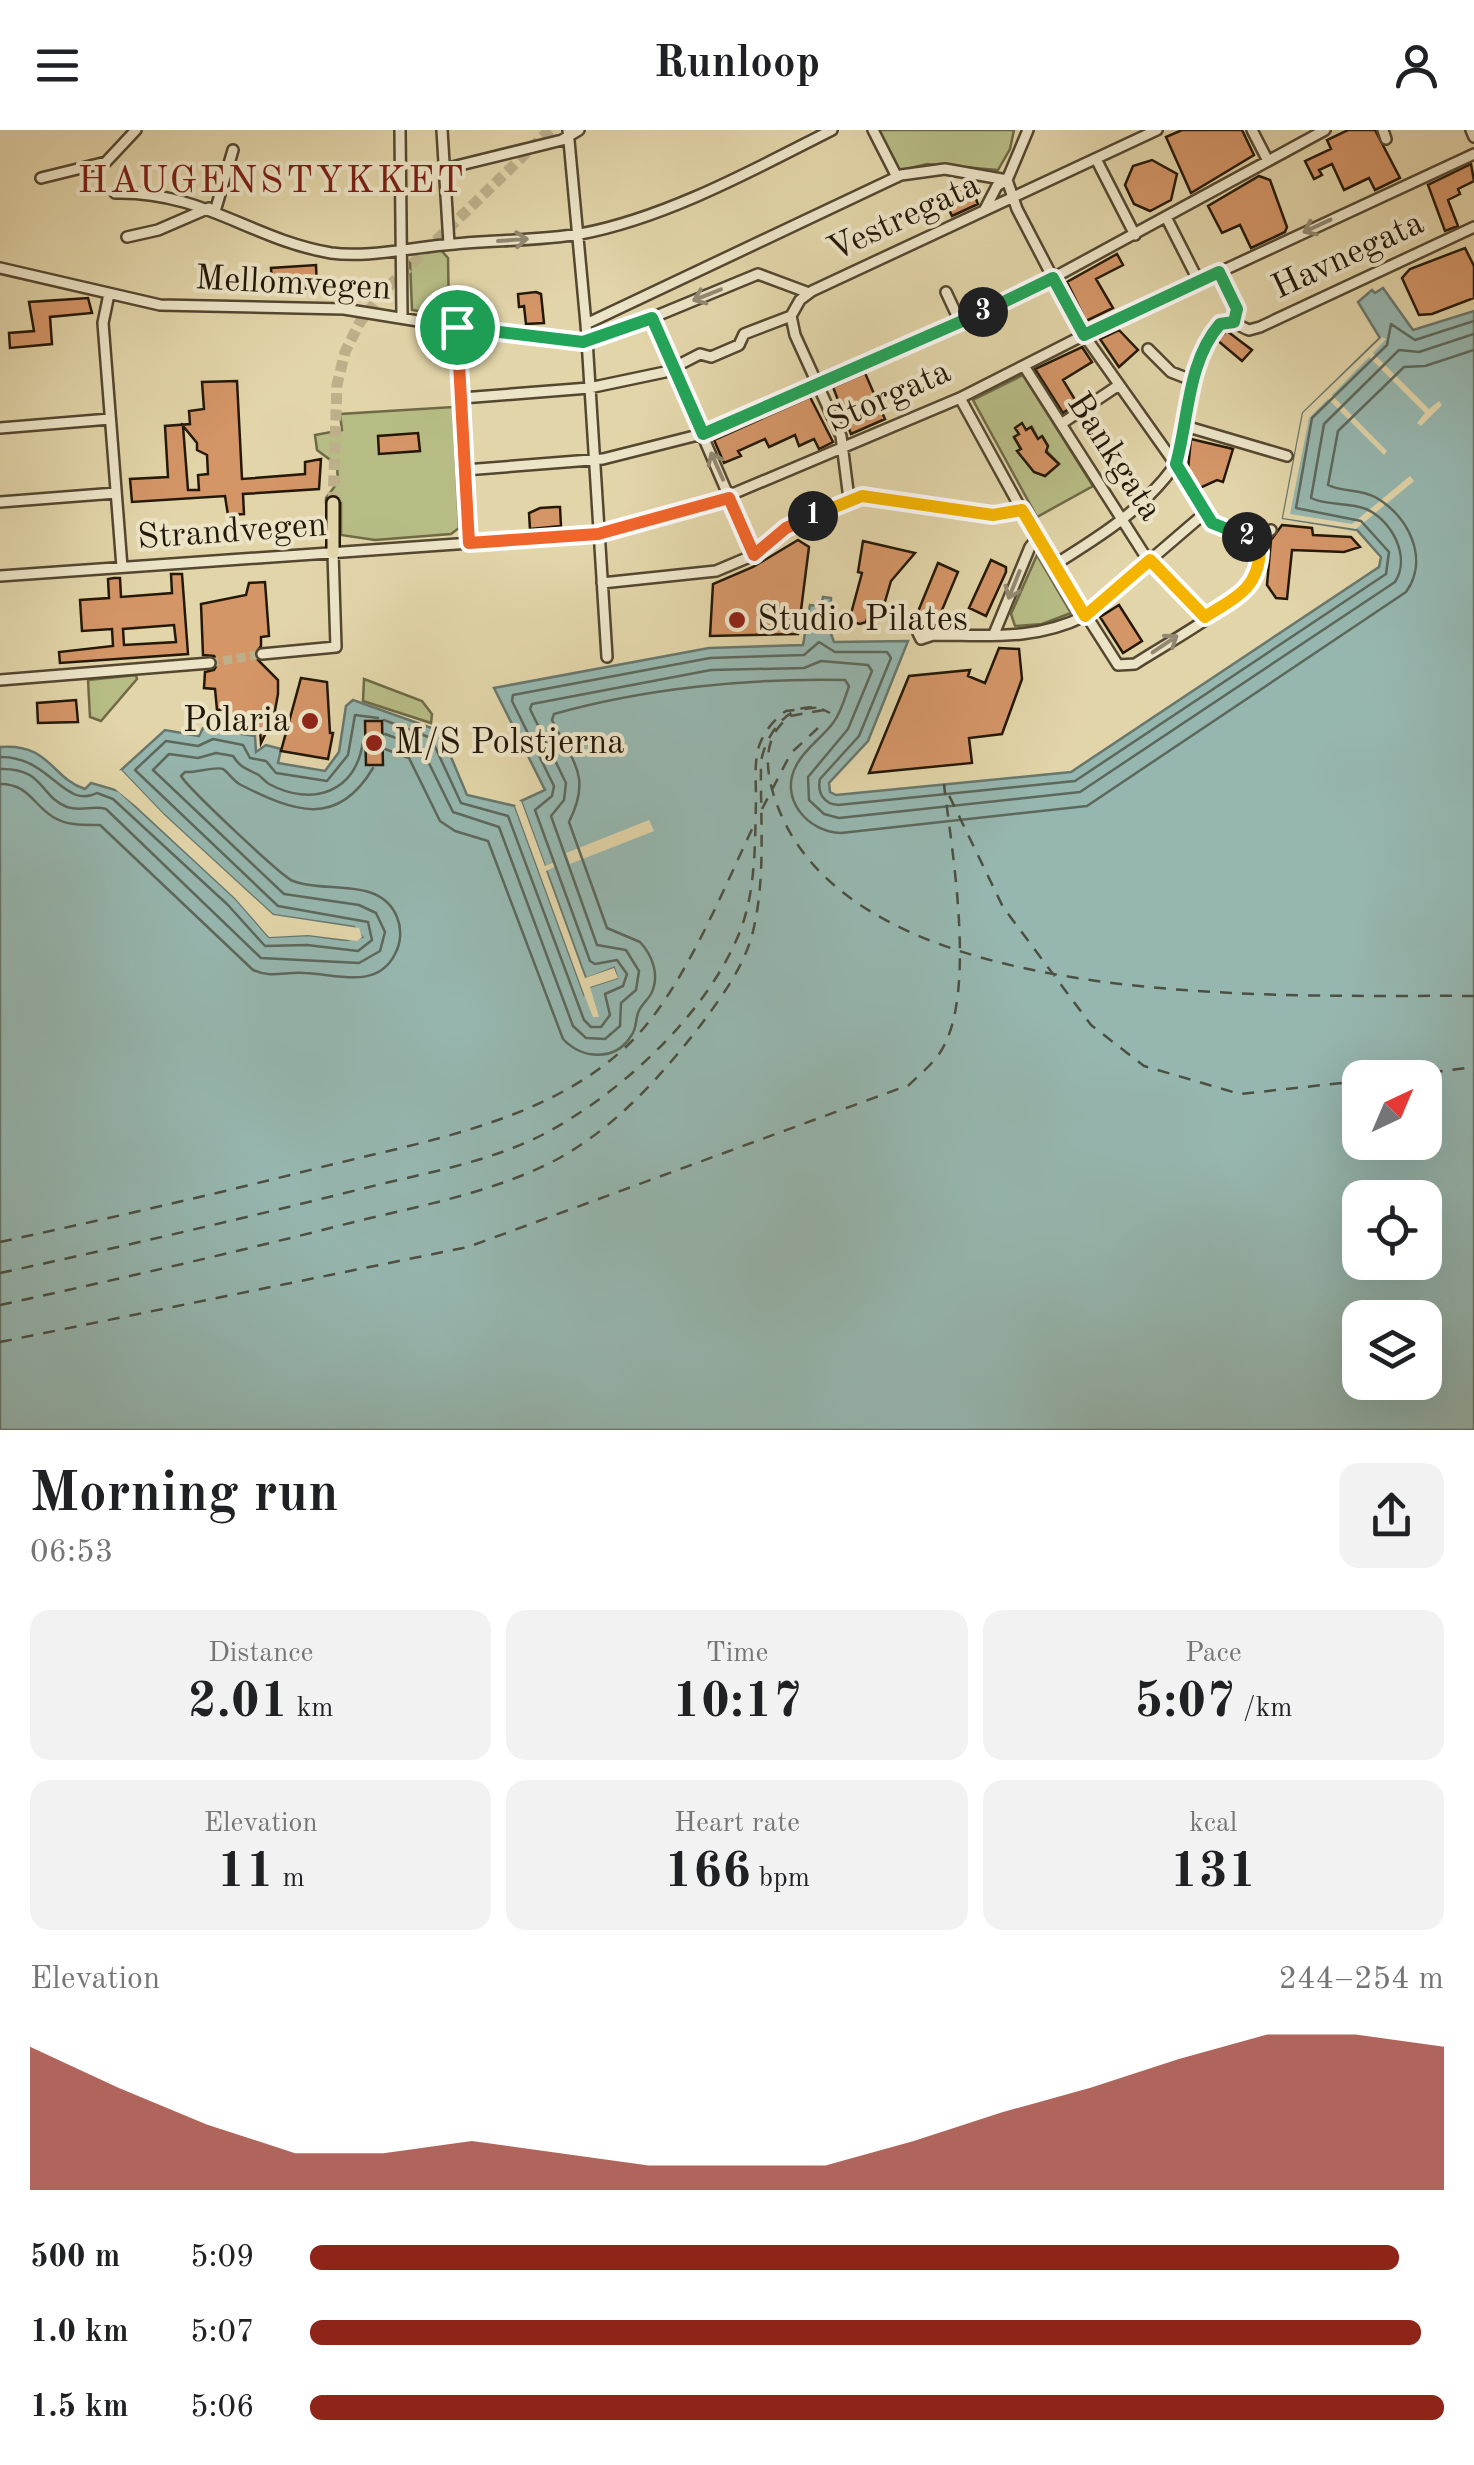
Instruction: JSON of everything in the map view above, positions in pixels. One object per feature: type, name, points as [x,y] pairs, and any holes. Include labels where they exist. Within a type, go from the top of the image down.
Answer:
[{"type":"main road","points":[[333,504],[333,553]]},
{"type":"street","points":[[41,178],[106,162],[136,130]]},
{"type":"street","points":[[400,130],[402,316]]},
{"type":"street","points":[[442,130],[450,244]]},
{"type":"street","points":[[444,169],[579,130]]},
{"type":"street","points":[[115,193],[155,194],[212,208],[256,229],[324,251],[401,250],[576,234],[709,191],[832,130]]},
{"type":"street","points":[[873,130],[897,177]]},
{"type":"street","points":[[984,212],[998,186],[1007,180],[1028,130]]},
{"type":"street","points":[[1128,130],[1133,142]]},
{"type":"street","name":"Vestregata","points":[[791,316],[808,293],[1157,130]]},
{"type":"street","points":[[1252,130],[1268,161]]},
{"type":"street","points":[[1300,130],[1304,141]]},
{"type":"street","points":[[466,470],[594,459],[703,434],[1053,278],[1326,130]]},
{"type":"street","points":[[1470,130],[1474,137]]},
{"type":"street","points":[[568,133],[586,324],[607,657]]},
{"type":"street","points":[[128,237],[158,230],[212,208],[233,150]]},
{"type":"street","name":"Storgata","points":[[469,543],[598,534],[729,498],[960,398],[1084,335],[1474,154]]},
{"type":"street","points":[[1096,159],[1135,235]]},
{"type":"street","points":[[586,324],[913,171],[945,169],[1007,180]]},
{"type":"street","points":[[960,398],[1037,538],[1116,664],[1135,664],[1249,586],[1256,576],[1260,554],[1255,542],[1212,523],[1176,464],[1084,335],[1018,209],[1007,180]]},
{"type":"street","points":[[1166,218],[1198,282]]},
{"type":"street","points":[[1471,229],[1474,242]]},
{"type":"street","name":"Havnegata","points":[[1234,322],[1244,329],[1260,327],[1471,229]]},
{"type":"street","name":"Mellomvegen","points":[[0,268],[176,306],[330,308],[586,341],[764,275],[808,293]]},
{"type":"street","points":[[1054,565],[1123,521],[1176,464],[1207,342],[1220,324],[1234,322],[1237,309],[1219,272]]},
{"type":"street","points":[[946,292],[960,322]]},
{"type":"street","points":[[109,294],[103,323],[122,568]]},
{"type":"street","points":[[462,398],[588,388],[674,368],[700,354],[712,357],[739,345],[744,334],[791,316],[795,335],[844,447],[849,499]]},
{"type":"street","points":[[652,318],[754,555]]},
{"type":"street","points":[[457,327],[469,543]]},
{"type":"street","points":[[1148,349],[1171,372],[1194,381]]},
{"type":"street","name":"Bankgata","points":[[1024,366],[1150,560],[1205,617]]},
{"type":"street","points":[[1060,424],[1119,386]]},
{"type":"street","points":[[0,428],[110,418]]},
{"type":"street","points":[[1186,426],[1287,456]]},
{"type":"street","points":[[0,502],[116,493]]},
{"type":"street","points":[[602,582],[705,574],[754,555],[791,526],[862,496],[996,516],[1022,510]]},
{"type":"street","points":[[933,635],[1046,633],[1085,616],[1205,513]]},
{"type":"street","points":[[1255,542],[1270,530]]},
{"type":"street","points":[[994,634],[1037,538]]},
{"type":"street","name":"Strandvegen","points":[[0,576],[469,543]]},
{"type":"street","points":[[262,654],[336,647],[333,553]]},
{"type":"street","points":[[0,680],[210,663]]},
{"type":"green space","points":[[875,130],[1014,130],[1010,149],[998,170],[927,164],[898,171]]},
{"type":"green space","points":[[440,249],[448,258],[449,316],[412,310],[410,261],[418,252]]},
{"type":"green space","points":[[1023,375],[1093,486],[1037,517],[973,400]],"holes":[[[1022,424],[1026,430],[1032,427],[1038,439],[1043,437],[1048,446],[1045,449],[1058,463],[1045,476],[1034,472],[1018,452],[1021,449],[1014,438],[1019,434],[1016,428]]]},
{"type":"green space","points":[[453,407],[459,528],[451,534],[375,540],[341,535],[341,503],[326,503],[338,482],[337,465],[317,450],[315,435],[342,430],[340,414]]},
{"type":"green space","points":[[1037,555],[1071,613],[1042,624],[1015,626],[1011,614]]},
{"type":"green space","points":[[136,675],[137,679],[101,721],[90,717],[88,680]]},
{"type":"green space","points":[[364,679],[422,701],[432,714],[431,723],[363,701]]},
{"type":"water","points":[[1383,288],[1413,330],[1474,311],[1474,1430],[0,1430],[0,747],[30,750],[85,789],[91,783],[119,791],[235,898],[269,937],[308,935],[346,940],[362,937],[354,927],[273,915],[121,770],[165,730],[199,736],[203,728],[255,736],[256,752],[266,745],[281,749],[278,763],[325,771],[339,752],[346,706],[353,700],[440,731],[467,795],[515,806],[584,994],[589,987],[617,978],[614,968],[586,979],[521,801],[545,790],[494,688],[709,648],[803,645],[810,605],[821,606],[823,597],[831,598],[830,631],[834,642],[908,641],[868,741],[829,783],[830,792],[836,795],[1071,772],[1379,567],[1381,557],[1357,530],[1283,518],[1303,413],[1380,338],[1358,302],[1372,290],[1375,293]]},
{"type":"pier","points":[[1382,337],[1386,339],[1373,353],[1429,409],[1439,401],[1442,405],[1421,426],[1417,423],[1425,413],[1369,357],[1332,395],[1387,451],[1384,455],[1328,399],[1309,418],[1290,514],[1352,524],[1410,476],[1414,481],[1356,529],[1283,518],[1303,413]]},
{"type":"pier","points":[[121,770],[273,915],[359,928],[362,937],[357,941],[308,935],[269,937],[235,898],[136,806],[114,788],[99,783],[105,780],[123,788],[239,894],[273,933],[308,930],[358,934],[270,919],[119,777],[117,772]]},
{"type":"pier","points":[[521,801],[545,866],[555,862],[557,866],[546,871],[585,978],[614,968],[618,978],[590,987],[599,1017],[593,1017],[515,806]]},
{"type":"pier","points":[[649,820],[654,831],[570,864],[566,853]]},
{"type":"building","points":[[1182,130],[1242,130],[1254,155],[1191,193],[1166,137]]},
{"type":"building","points":[[1348,130],[1375,130],[1400,178],[1375,190],[1369,178],[1344,190],[1332,164],[1319,170],[1322,175],[1314,179],[1305,161],[1331,149],[1327,140]]},
{"type":"building","points":[[1152,160],[1177,174],[1171,200],[1150,211],[1134,204],[1125,185],[1133,166]]},
{"type":"building","points":[[1471,164],[1474,181],[1448,200],[1458,226],[1445,231],[1428,185]]},
{"type":"building","points":[[1259,176],[1270,180],[1287,227],[1285,232],[1251,248],[1240,225],[1222,233],[1208,206]]},
{"type":"building","points":[[970,184],[978,204],[952,216],[942,195]]},
{"type":"building","points":[[1465,248],[1474,266],[1474,298],[1419,315],[1402,278],[1410,269]]},
{"type":"building","points":[[1117,254],[1123,265],[1096,279],[1113,308],[1086,321],[1067,282]]},
{"type":"building","points":[[316,265],[317,288],[304,289],[304,282],[272,284],[271,268]]},
{"type":"building","points":[[518,294],[541,294],[544,323],[526,324]]},
{"type":"building","points":[[88,298],[92,313],[50,317],[52,344],[10,348],[9,333],[34,331],[29,302]]},
{"type":"building","points":[[1119,330],[1138,350],[1119,367],[1100,339]]},
{"type":"building","points":[[1227,331],[1252,350],[1242,361],[1217,340]]},
{"type":"building","points":[[1082,347],[1092,362],[1063,380],[1077,403],[1063,413],[1035,369]]},
{"type":"building","points":[[865,373],[885,419],[851,434],[833,387]]},
{"type":"building","points":[[237,381],[242,479],[305,474],[305,462],[321,459],[319,489],[243,494],[244,514],[228,515],[225,496],[132,502],[130,479],[168,477],[165,426],[190,424],[189,411],[204,409],[202,382]],"holes":[[[183,426],[197,443],[197,450],[207,455],[208,474],[198,475],[199,490],[188,490]]]},
{"type":"building","points":[[810,397],[833,442],[819,449],[814,439],[799,446],[795,435],[769,447],[765,439],[738,451],[741,456],[724,463],[714,440]]},
{"type":"building","points":[[1022,423],[1026,430],[1031,427],[1038,439],[1042,436],[1048,446],[1046,452],[1059,464],[1045,476],[1034,472],[1017,451],[1021,449],[1014,437],[1019,434],[1015,428]]},
{"type":"building","points":[[418,433],[420,451],[379,454],[378,436]]},
{"type":"building","points":[[1191,439],[1233,449],[1223,482],[1217,480],[1200,488],[1188,469]]},
{"type":"building","points":[[560,507],[561,526],[530,529],[529,513]]},
{"type":"building","points":[[1282,525],[1312,528],[1313,535],[1351,537],[1360,547],[1344,552],[1292,550],[1287,599],[1276,598],[1267,585],[1271,540]]},
{"type":"building","points":[[798,540],[809,547],[798,634],[710,636],[713,584],[753,567]]},
{"type":"building","points":[[863,541],[915,553],[891,581],[884,605],[872,602],[866,622],[860,624],[849,621],[862,573],[858,572]]},
{"type":"building","points":[[991,560],[1006,567],[1006,572],[986,616],[969,608]]},
{"type":"building","points":[[938,563],[958,572],[937,622],[917,614]]},
{"type":"building","points":[[171,574],[182,574],[188,654],[60,663],[59,652],[113,646],[112,629],[82,631],[80,600],[109,598],[108,579],[120,578],[121,597],[172,593]],"holes":[[[174,625],[176,642],[124,645],[123,629]]]},
{"type":"building","points":[[265,582],[269,636],[261,637],[261,646],[254,656],[278,680],[278,694],[274,716],[261,743],[260,730],[230,724],[229,709],[217,710],[215,689],[204,688],[205,672],[214,670],[218,663],[214,656],[203,655],[201,604],[246,595],[249,583]]},
{"type":"building","points":[[1119,605],[1142,641],[1123,653],[1100,617]]},
{"type":"building","points":[[999,648],[1019,649],[1022,679],[1002,734],[969,738],[972,763],[869,773],[909,676],[970,670],[968,676],[985,683]]},
{"type":"building","name":"Polaria","points":[[301,678],[327,682],[333,733],[328,759],[281,751]]},
{"type":"building","points":[[76,700],[78,722],[38,723],[37,703]]},
{"type":"building","name":"M/S Polstjerna","points":[[365,721],[382,721],[383,765],[366,765]]},
{"type":"ferry route","points":[[0,1273],[430,1173],[521,1145],[572,1118],[660,1047],[709,989],[728,958],[747,911],[752,879],[759,746],[770,726],[786,711],[822,707]]},
{"type":"ferry route","points":[[0,1305],[454,1198],[550,1163],[593,1136],[667,1066],[725,992],[750,941],[758,907],[764,749],[776,727],[794,711],[817,708],[830,713]]},
{"type":"ferry route","points":[[824,710],[790,716],[774,734],[768,765],[775,799],[818,870],[889,922],[979,957],[1082,979],[1191,991],[1474,996]]},
{"type":"ferry route","points":[[762,809],[791,753],[818,728]]},
{"type":"ferry route","points":[[0,1342],[468,1247],[909,1085],[941,1051],[952,1026],[958,995],[959,921],[944,785],[1003,907],[1091,1025],[1144,1066],[1240,1094],[1342,1083]]},
{"type":"ferry route","points":[[0,1242],[442,1137],[484,1125],[563,1092],[631,1042],[668,996],[754,825]]},
{"type":"ferry route","points":[[1442,1071],[1474,1067]]},
{"type":"tunnel","points":[[333,503],[337,385],[345,352],[360,322],[385,290],[550,130]]},
{"type":"tunnel","points":[[210,663],[262,654]]},
{"type":"place","name":"Studio Pilates","points":[[737,620]]},
{"type":"place","name":"Polaria","points":[[310,721]]},
{"type":"place","name":"M/S Polstjerna","points":[[374,743]]},
{"type":"district","name":"HAUGENSTYKKET","points":[[272,182]]},
{"type":"route","points":[[1219,272],[1237,309],[1234,322],[1220,324],[1207,342],[1184,417],[1185,430],[1176,464],[1181,478],[1212,523],[1255,542],[1260,551],[1256,576],[1249,586],[1205,617],[1150,560],[1085,616],[1022,510],[993,515],[862,496],[786,528],[780,538],[754,555],[729,498],[598,534],[469,543],[457,327],[583,342],[652,318],[703,434],[1053,278],[1084,335],[1219,272]]}]
